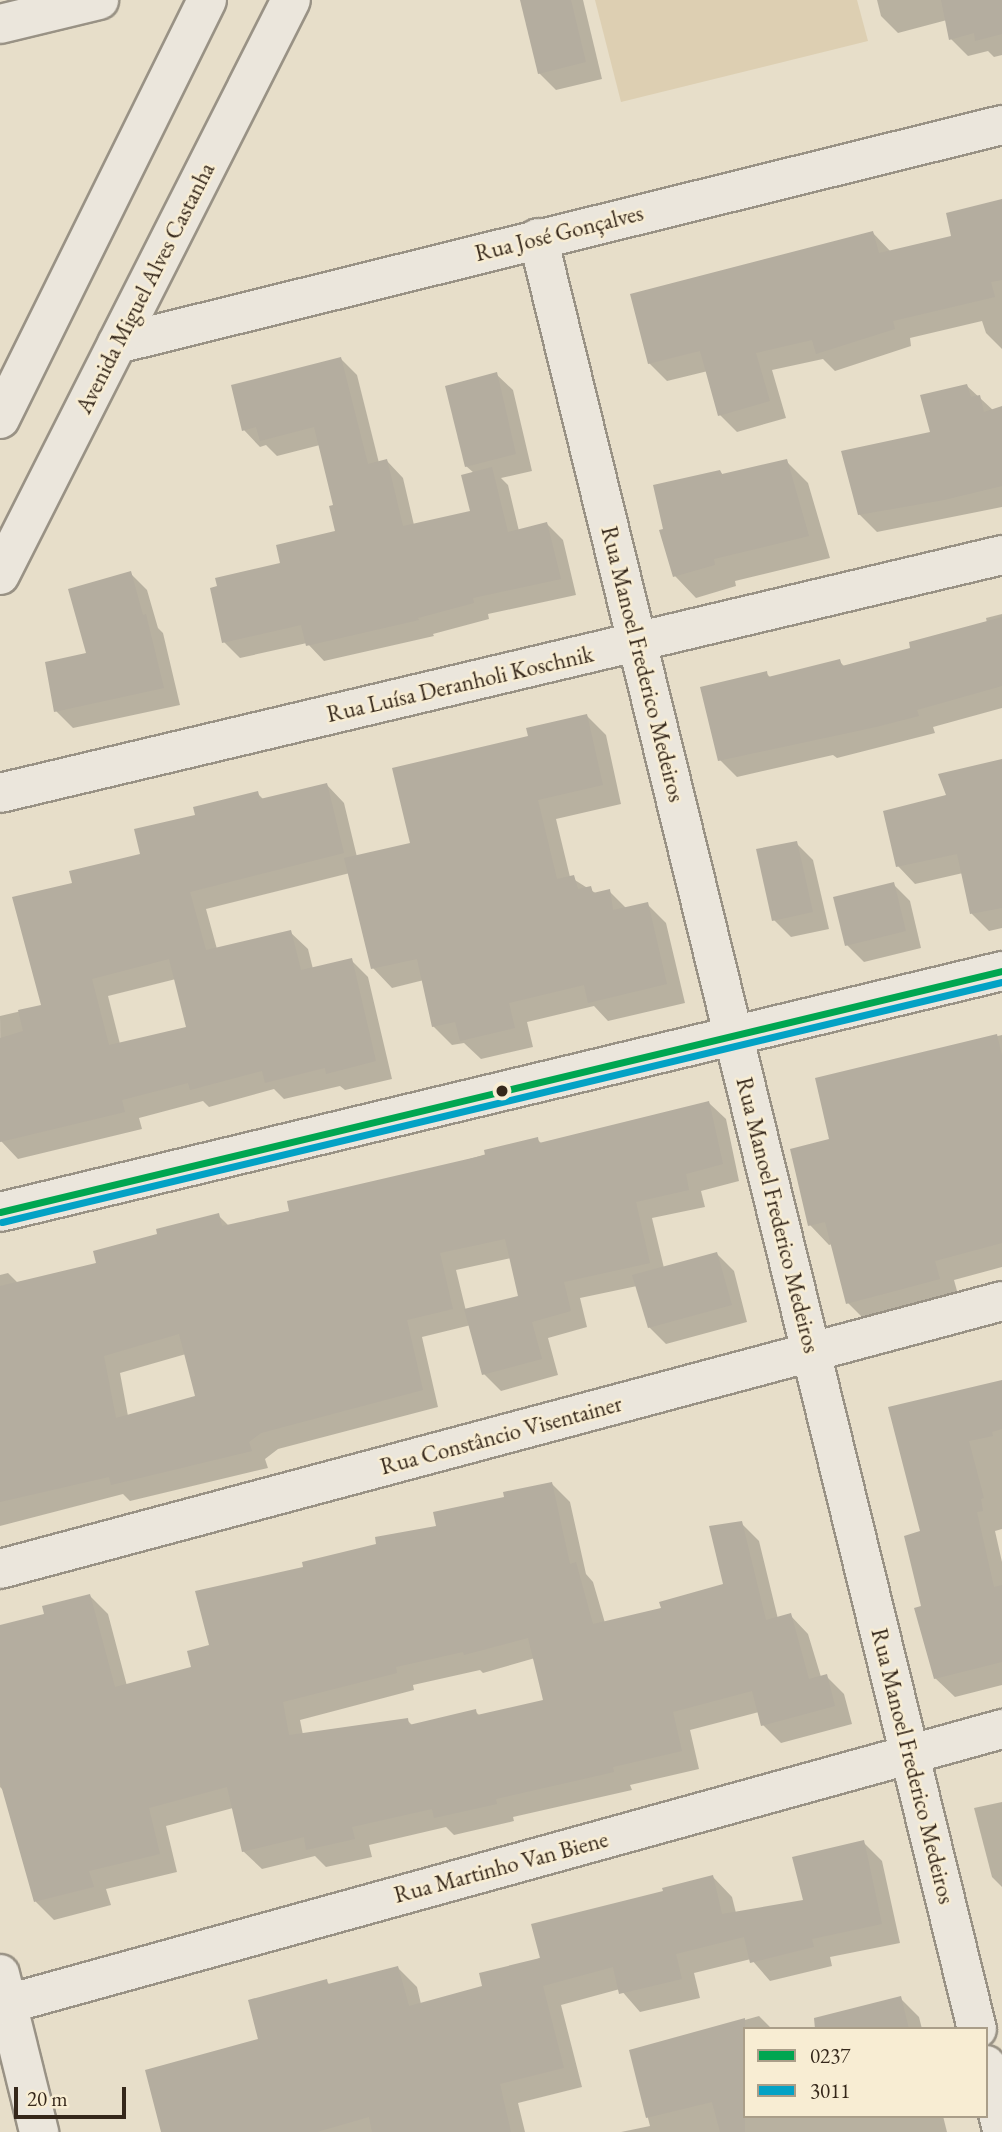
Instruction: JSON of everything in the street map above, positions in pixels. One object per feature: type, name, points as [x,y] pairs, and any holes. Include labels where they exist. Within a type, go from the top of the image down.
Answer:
[{"type":"street","points":[[0,24],[99,0]]},
{"type":"street","points":[[0,419],[13,369],[207,0]]},
{"type":"street","name":"Avenida Miguel Alves Castanha","points":[[0,575],[290,0]]},
{"type":"street","name":"Rua José Gonçalves","points":[[117,344],[1002,125]]},
{"type":"street","name":"Rua Manoel Frederico Medeiros","points":[[538,238],[977,2027]]},
{"type":"street","name":"Rua Luísa Deranholi Koschnik","points":[[0,793],[1002,555]]},
{"type":"street","points":[[0,1212],[1002,971]]},
{"type":"street","name":"Rua Constâncio Visentainer","points":[[0,1569],[1002,1300]]},
{"type":"street","name":"Rua Martinho Van Biene","points":[[2,1994],[1002,1729]]},
{"type":"street","points":[[2,1994],[39,2132]]},
{"type":"street","points":[[988,2073],[1002,2130]]},
{"type":"shaded area","points":[[595,0],[857,0],[868,41],[621,102]]},
{"type":"building","points":[[520,0],[571,0],[586,62],[538,74]]},
{"type":"building","points":[[941,0],[1002,0],[1002,34],[975,41],[974,33],[949,40]]},
{"type":"building","points":[[1002,199],[1002,280],[991,282],[995,297],[893,321],[895,329],[816,354],[812,340],[756,353],[770,401],[718,416],[700,351],[648,364],[630,294],[873,231],[879,253],[951,236],[946,213]]},
{"type":"building","points":[[341,357],[368,464],[387,459],[403,526],[470,511],[461,475],[492,467],[508,532],[547,522],[561,579],[473,598],[474,603],[418,618],[419,620],[306,646],[301,625],[222,643],[210,588],[217,586],[215,578],[280,563],[276,545],[335,531],[329,506],[333,505],[314,427],[260,441],[256,427],[242,431],[231,385]]},
{"type":"building","points":[[497,372],[516,454],[465,467],[445,386]]},
{"type":"building","points":[[967,384],[971,397],[980,395],[984,412],[1002,406],[1002,486],[944,500],[858,515],[841,451],[930,432],[920,395]]},
{"type":"building","points":[[787,459],[809,536],[714,559],[715,565],[673,577],[659,530],[663,529],[653,485],[720,470],[722,474]]},
{"type":"building","points":[[131,571],[143,615],[146,614],[164,688],[54,712],[45,662],[86,653],[68,589]]},
{"type":"building","points":[[1002,617],[1002,686],[917,710],[919,716],[718,761],[700,687],[767,671],[768,677],[840,659],[842,666],[910,648],[909,642]]},
{"type":"building","points":[[587,714],[603,785],[538,800],[557,879],[574,875],[578,889],[591,886],[593,893],[610,889],[613,910],[648,902],[667,984],[588,1003],[584,985],[509,1003],[515,1028],[460,1041],[455,1022],[432,1027],[417,959],[371,969],[344,858],[410,843],[392,768],[528,736],[526,728]]},
{"type":"building","points":[[1002,759],[1002,908],[970,914],[957,854],[896,867],[883,811],[946,795],[938,774]]},
{"type":"building","points":[[327,783],[344,853],[190,892],[206,950],[291,930],[301,970],[352,958],[376,1061],[326,1074],[325,1068],[265,1083],[262,1071],[190,1090],[188,1083],[122,1100],[125,1112],[0,1142],[0,1038],[23,1031],[18,1010],[41,1005],[12,897],[72,883],[69,871],[140,854],[134,829],[195,815],[193,807],[258,791],[260,799]],"holes":[[[169,959],[186,1027],[109,1045],[92,979]]]},
{"type":"building","points":[[797,841],[813,912],[772,921],[756,849]]},
{"type":"building","points":[[894,882],[906,931],[845,946],[833,897]]},
{"type":"building","points":[[997,1034],[1002,1056],[1002,1243],[935,1261],[940,1279],[846,1304],[825,1222],[808,1226],[790,1149],[829,1139],[815,1078]]},
{"type":"building","points":[[709,1101],[723,1164],[686,1174],[689,1190],[636,1202],[650,1263],[564,1282],[571,1311],[532,1322],[542,1359],[482,1375],[464,1309],[518,1296],[505,1239],[440,1253],[453,1309],[407,1320],[423,1390],[261,1433],[249,1442],[252,1451],[111,1485],[109,1477],[0,1502],[0,1286],[96,1263],[93,1251],[157,1234],[156,1229],[219,1213],[222,1226],[289,1211],[287,1201],[485,1155],[484,1150],[538,1137],[539,1143]],"holes":[[[179,1334],[195,1396],[116,1418],[104,1356]]]},
{"type":"building","points":[[717,1252],[732,1305],[648,1328],[632,1275]]},
{"type":"building","points":[[1002,1380],[1002,1429],[992,1432],[993,1436],[969,1441],[984,1498],[981,1499],[983,1511],[977,1512],[994,1587],[1002,1585],[1002,1662],[934,1679],[914,1608],[921,1606],[904,1536],[920,1531],[888,1407]]},
{"type":"building","points":[[552,1482],[570,1564],[576,1562],[593,1624],[661,1608],[659,1602],[723,1584],[709,1526],[742,1521],[766,1620],[791,1613],[809,1679],[827,1674],[835,1706],[761,1726],[752,1691],[673,1712],[682,1751],[613,1767],[614,1772],[496,1799],[497,1804],[434,1818],[432,1809],[352,1827],[355,1839],[306,1850],[304,1837],[242,1852],[227,1787],[149,1808],[160,1854],[89,1871],[94,1887],[34,1902],[0,1782],[0,1625],[44,1614],[42,1606],[90,1594],[115,1687],[191,1667],[187,1651],[209,1645],[195,1591],[303,1567],[302,1562],[376,1544],[375,1537],[436,1526],[433,1512],[504,1497],[503,1492]],"holes":[[[528,1638],[543,1700],[477,1715],[476,1709],[409,1725],[408,1718],[289,1735],[283,1702],[397,1673],[396,1667],[463,1652],[464,1655]]]},
{"type":"building","points":[[864,1840],[882,1924],[812,1939],[814,1947],[750,1963],[744,1937],[676,1954],[682,1979],[619,1994],[613,1967],[543,1986],[564,2068],[500,2084],[511,2132],[372,2132],[369,2117],[317,2132],[161,2132],[145,2070],[258,2039],[248,2000],[327,1979],[328,1984],[398,1966],[409,2006],[482,1986],[479,1973],[540,1958],[531,1924],[663,1891],[662,1888],[713,1875],[722,1914],[803,1900],[792,1857]]},
{"type":"building","points":[[901,1996],[909,2027],[815,2027],[814,2018]]},
{"type":"building","points":[[745,2018],[745,2132],[720,2132],[712,2102],[646,2118],[629,2050]]},
{"type":"transit line","name":"0237","points":[[0,1212],[1002,971]]},
{"type":"transit line","name":"3011","points":[[2,1222],[1002,982]]}]
